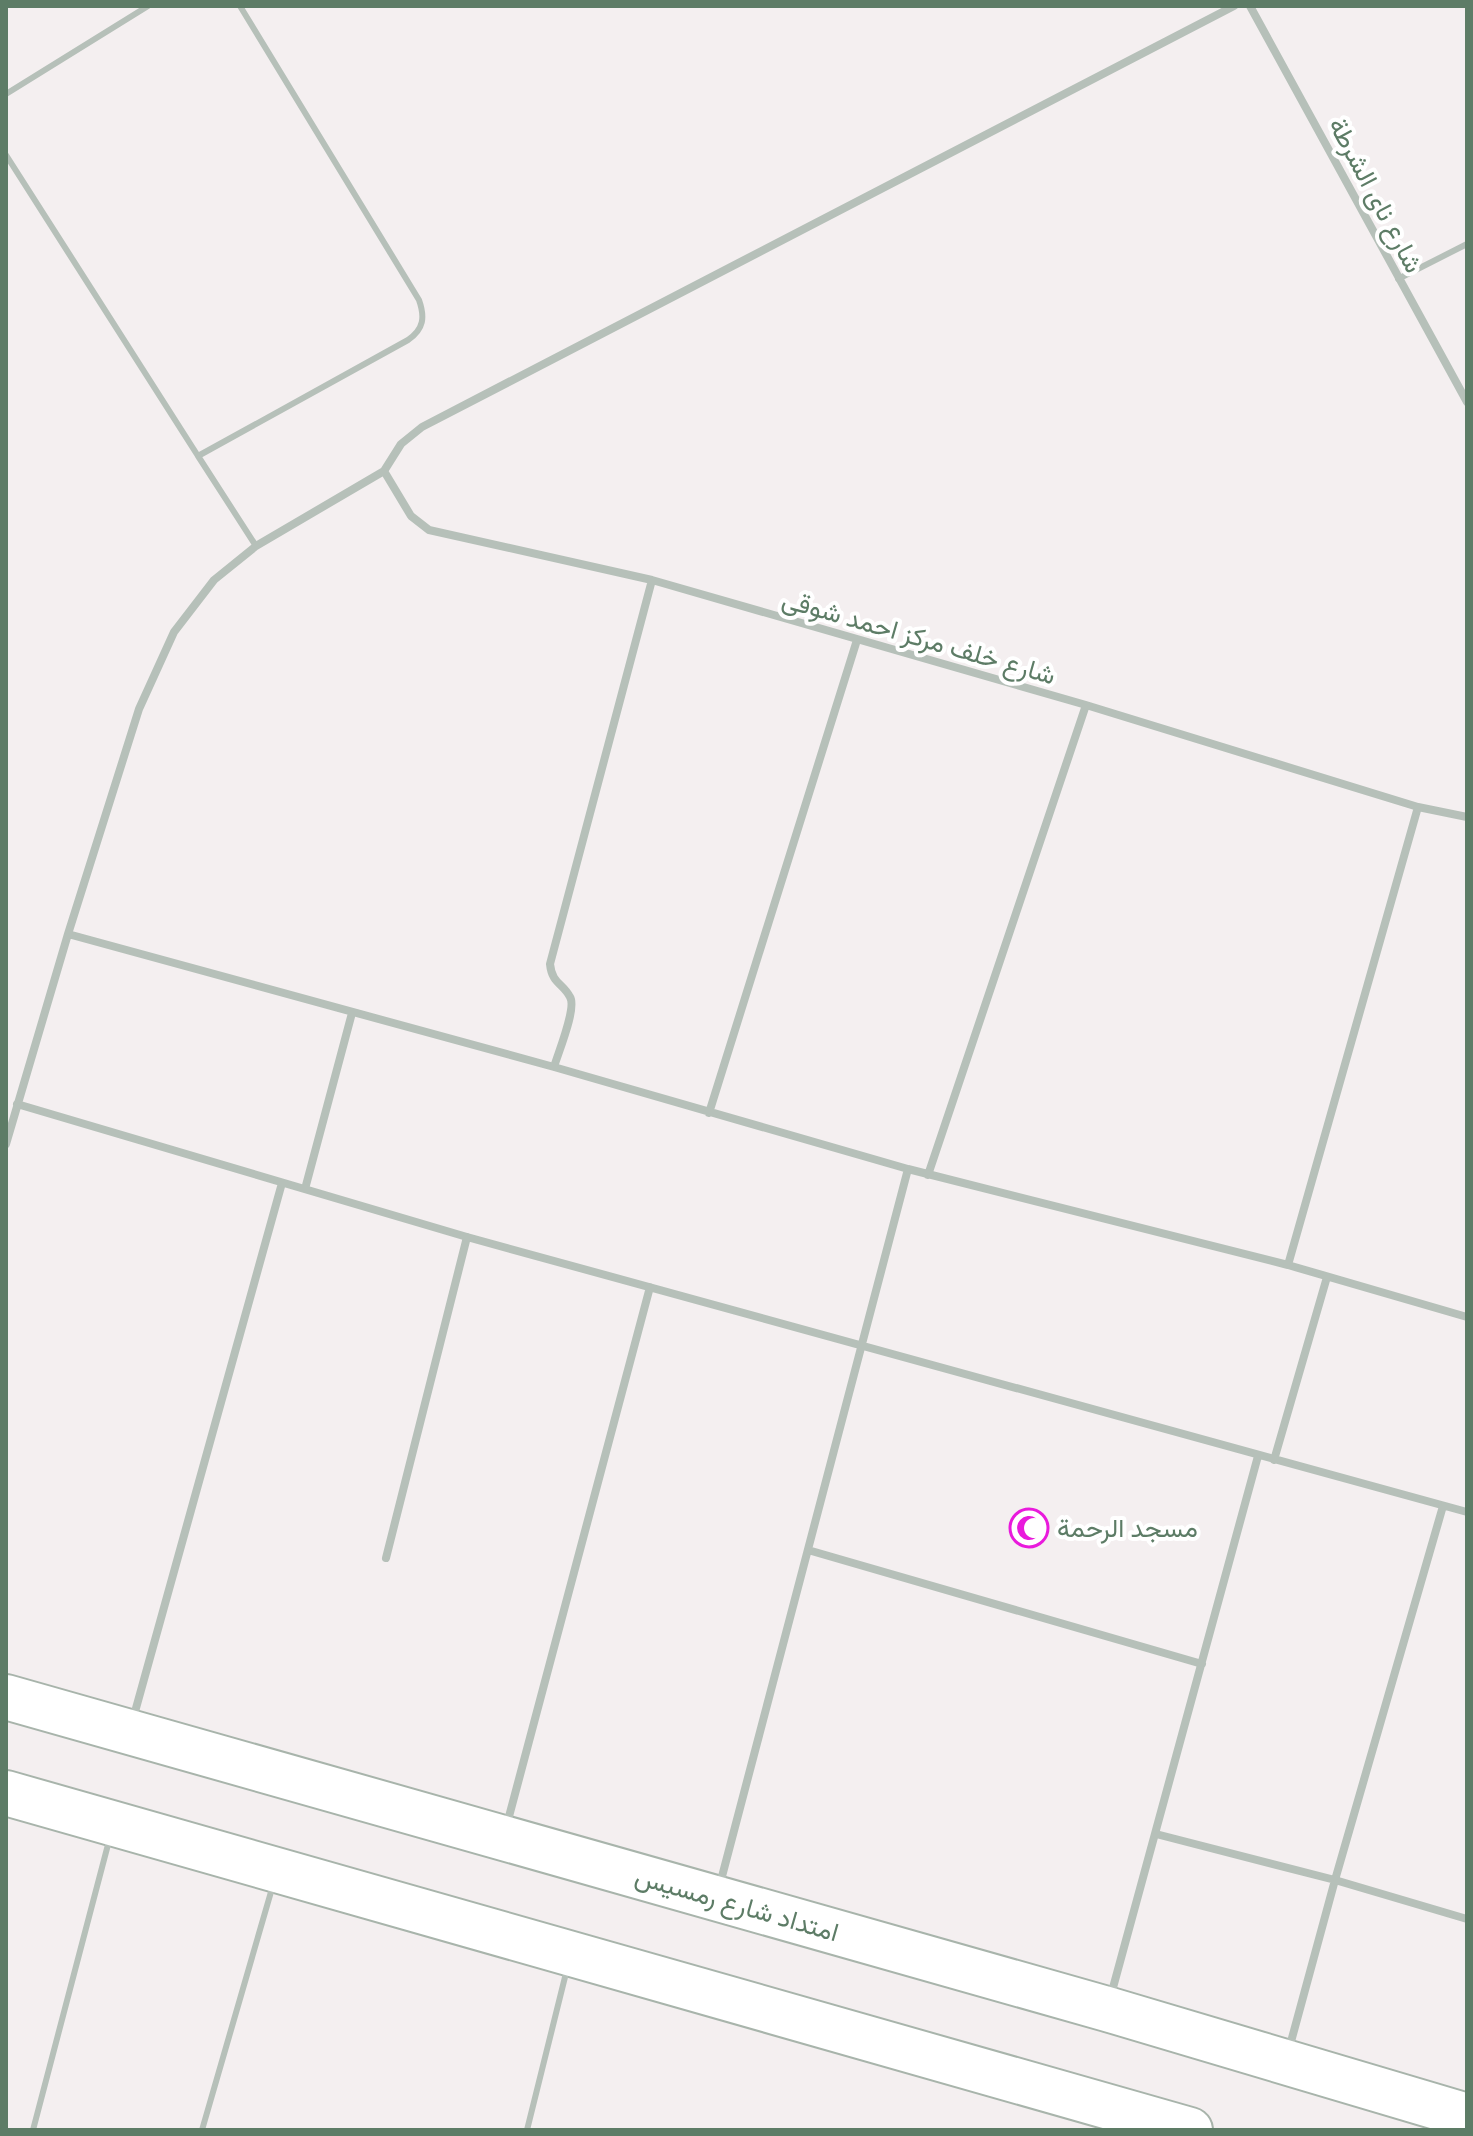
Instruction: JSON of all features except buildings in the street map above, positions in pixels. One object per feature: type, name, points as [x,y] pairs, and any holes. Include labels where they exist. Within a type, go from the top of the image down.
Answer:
[{"type":"main road","name":"امتداد شارع رمسيس","points":[[6,1697],[1107,2009],[1467,2116]]},
{"type":"main road","points":[[6,1793],[570,1954],[1109,2113],[1190,2130]]},
{"type":"street","points":[[6,1144],[139,709],[174,632],[214,580],[256,546],[384,471],[401,444],[422,427],[1234,6]]},
{"type":"street","name":"شارع ناى الشرطة","points":[[1250,6],[1467,402]]},
{"type":"street","name":"شارع خلف مركز احمد شوقى","points":[[384,471],[411,516],[429,530],[652,580],[1086,705],[1418,807],[1467,817]]},
{"type":"street","points":[[554,1067],[573,1007],[568,993],[551,974],[550,964],[652,580]]},
{"type":"street","points":[[709,1113],[857,640]]},
{"type":"street","points":[[928,1175],[1086,705]]},
{"type":"street","points":[[1288,1265],[1418,807]]},
{"type":"street","points":[[68,934],[554,1067],[928,1175],[1288,1265],[1467,1317]]},
{"type":"street","points":[[305,1189],[352,1013]]},
{"type":"street","points":[[17,1104],[467,1237],[1467,1512]]},
{"type":"street","points":[[716,1898],[908,1169]]},
{"type":"street","points":[[129,1732],[282,1183]]},
{"type":"street","points":[[386,1558],[467,1237]]},
{"type":"street","points":[[1274,1460],[1327,1277]]},
{"type":"street","points":[[503,1838],[650,1287]]},
{"type":"street","points":[[1107,2009],[1258,1456]]},
{"type":"street","points":[[1286,2062],[1443,1506]]},
{"type":"street","points":[[808,1550],[1202,1664]]},
{"type":"street","points":[[1156,1834],[1335,1880],[1467,1919]]},
{"type":"lane","points":[[6,94],[148,6]]},
{"type":"lane","points":[[198,456],[408,340],[418,334],[423,323],[419,300],[240,6]]},
{"type":"lane","points":[[6,155],[256,546]]},
{"type":"lane","points":[[1398,279],[1467,244]]},
{"type":"lane","points":[[33,2130],[114,1822]]},
{"type":"lane","points":[[202,2130],[278,1870]]},
{"type":"lane","points":[[527,2130],[570,1954]]},
{"type":"place","name":"مسجد الرحمة","points":[[1029,1528]]}]
